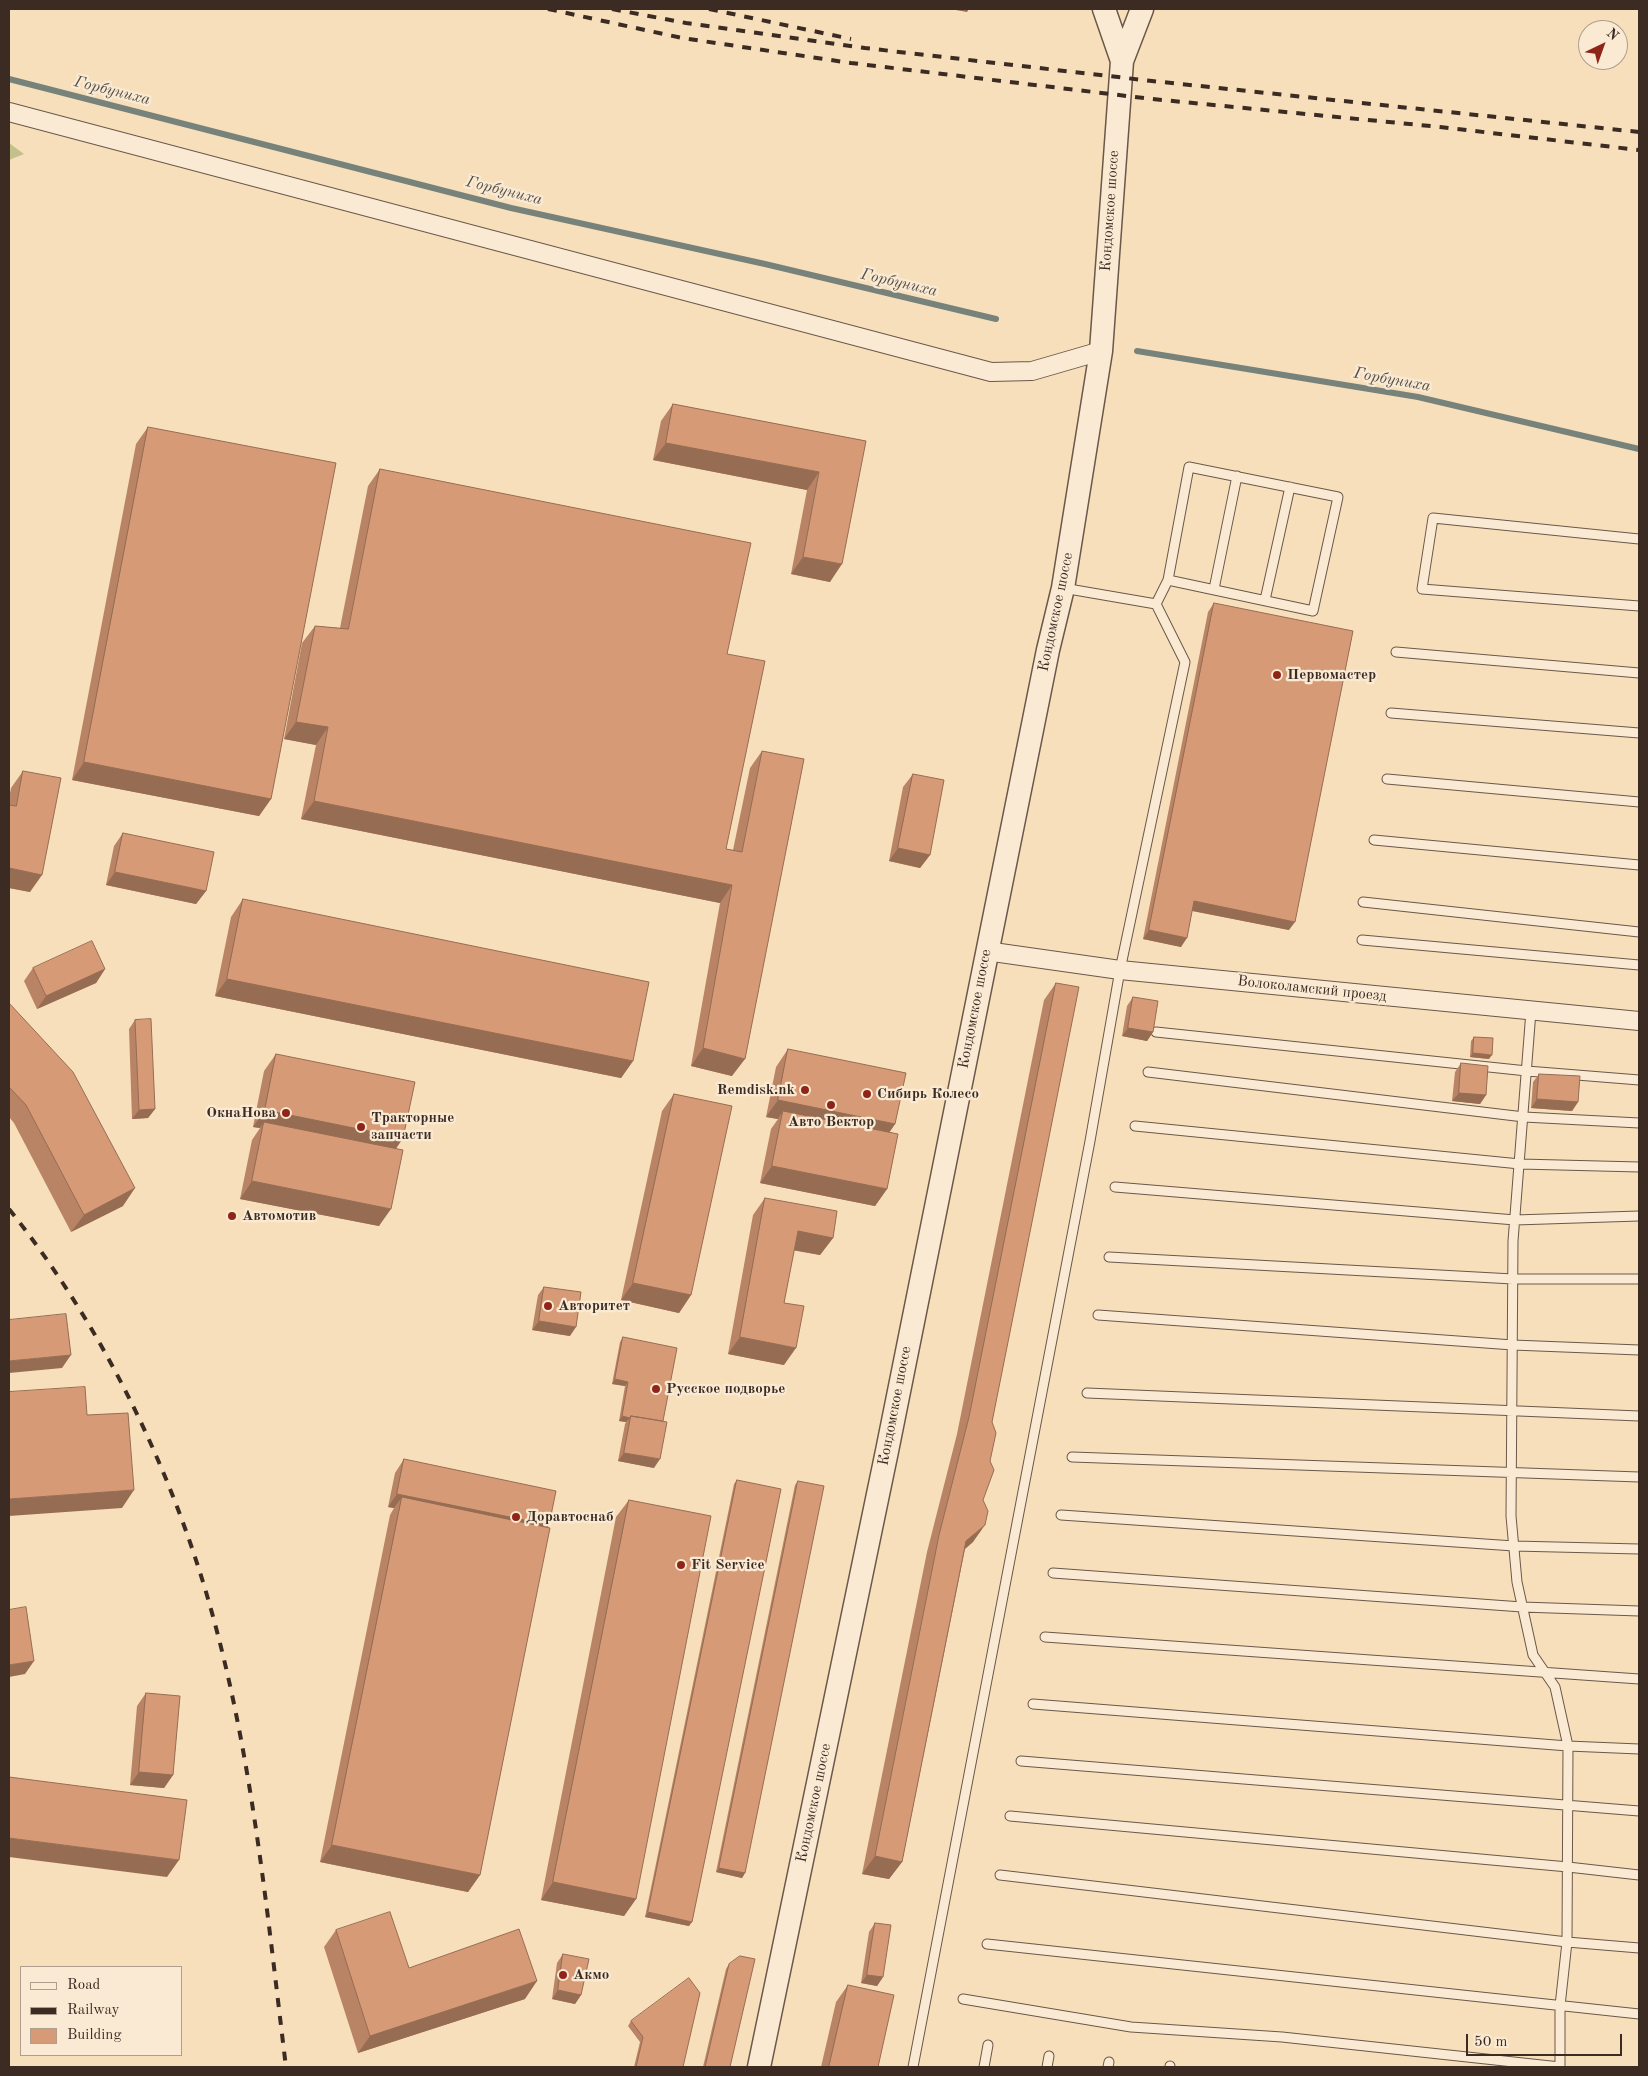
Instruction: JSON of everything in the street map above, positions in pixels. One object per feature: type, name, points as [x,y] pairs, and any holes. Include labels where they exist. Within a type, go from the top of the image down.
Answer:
[{"type":"street","name":"Кондомское шоссе","points":[[1104,9],[1122,62]]},
{"type":"street","name":"Кондомское шоссе","points":[[759,2067],[886,1451],[986,951],[1048,650],[1063,588],[1101,351],[1122,62],[1142,9]]},
{"type":"street","points":[[9,112],[992,372],[1032,371],[1101,351]]},
{"type":"street","name":"Волоколамский проезд","points":[[986,951],[1120,970],[1639,1020]]},
{"type":"lane","points":[[1156,604],[1168,580],[1189,467],[1338,497],[1313,611],[1168,580]]},
{"type":"lane","points":[[1214,589],[1237,476]]},
{"type":"lane","points":[[1265,600],[1290,487]]},
{"type":"lane","points":[[1639,539],[1433,518],[1422,589],[1639,606]]},
{"type":"lane","points":[[1063,588],[1156,604]]},
{"type":"lane","points":[[913,2067],[1090,1141],[1120,970],[1185,662],[1156,604]]},
{"type":"lane","points":[[1396,652],[1639,673]]},
{"type":"lane","points":[[1391,713],[1639,734]]},
{"type":"lane","points":[[1387,779],[1639,802]]},
{"type":"lane","points":[[1374,840],[1639,865]]},
{"type":"lane","points":[[1363,902],[1639,932]]},
{"type":"lane","points":[[1362,940],[1639,965]]},
{"type":"lane","points":[[962,1999],[1131,2027],[1282,2037],[1560,2067],[1560,2006],[1567,1942],[1568,1746],[1555,1687],[1533,1655],[1516,1582],[1511,1516],[1515,1220],[1531,1011]]},
{"type":"lane","points":[[1156,1032],[1527,1071],[1639,1080]]},
{"type":"lane","points":[[1148,1072],[1524,1116],[1639,1123]]},
{"type":"lane","points":[[1135,1126],[1520,1164],[1639,1167]]},
{"type":"lane","points":[[1115,1187],[1515,1220],[1639,1216]]},
{"type":"lane","points":[[1109,1256],[1513,1279],[1639,1280]]},
{"type":"lane","points":[[1098,1315],[1513,1345],[1639,1350]]},
{"type":"lane","points":[[1087,1393],[1639,1416]]},
{"type":"lane","points":[[1072,1457],[1639,1477]]},
{"type":"lane","points":[[1061,1515],[1514,1546],[1639,1549]]},
{"type":"lane","points":[[1053,1573],[1522,1607],[1639,1610]]},
{"type":"lane","points":[[1045,1638],[1639,1679]]},
{"type":"lane","points":[[1033,1704],[1568,1746],[1639,1748]]},
{"type":"lane","points":[[1020,1760],[1639,1811]]},
{"type":"lane","points":[[1010,1816],[1639,1875]]},
{"type":"lane","points":[[1000,1876],[1567,1942],[1639,1948]]},
{"type":"lane","points":[[987,1944],[1639,2014]]},
{"type":"lane","points":[[984,2067],[988,2045]]},
{"type":"lane","points":[[1047,2067],[1049,2056]]},
{"type":"shaded area","points":[[9,143],[24,154],[9,160]]},
{"type":"building","points":[[673,404],[866,441],[842,564],[803,557],[819,472],[666,443]]},
{"type":"building","points":[[148,427],[336,463],[271,799],[84,762]]},
{"type":"building","points":[[380,469],[751,543],[727,654],[765,661],[726,849],[742,852],[762,751],[804,759],[745,1059],[703,1048],[732,885],[314,801],[328,727],[296,722],[315,626],[348,629]]},
{"type":"building","points":[[1214,603],[1353,631],[1295,922],[1194,901],[1187,938],[1149,930]]},
{"type":"building","points":[[23,771],[61,778],[42,875],[9,868],[9,805],[16,806]]},
{"type":"building","points":[[913,774],[944,780],[930,855],[898,848]]},
{"type":"building","points":[[123,833],[214,852],[206,891],[115,872]]},
{"type":"building","points":[[243,899],[649,982],[633,1061],[227,979]]},
{"type":"building","points":[[92,941],[105,969],[46,996],[33,968]]},
{"type":"building","points":[[1056,983],[1079,987],[992,1422],[996,1433],[990,1461],[994,1470],[983,1500],[988,1511],[985,1525],[966,1541],[902,1862],[875,1856],[939,1535],[969,1417]]},
{"type":"building","points":[[1133,997],[1158,1001],[1153,1032],[1128,1028]]},
{"type":"building","points":[[9,1003],[73,1072],[135,1188],[84,1215],[26,1105],[9,1087]]},
{"type":"building","points":[[151,1019],[155,1109],[139,1110],[135,1020]]},
{"type":"building","points":[[1474,1037],[1493,1038],[1492,1055],[1473,1053]]},
{"type":"building","points":[[788,1049],[906,1073],[895,1124],[778,1100]]},
{"type":"building","points":[[276,1054],[415,1082],[403,1138],[265,1110]]},
{"type":"building","points":[[1461,1063],[1488,1066],[1486,1095],[1459,1093]]},
{"type":"building","points":[[1539,1074],[1580,1076],[1578,1102],[1537,1099]]},
{"type":"building","points":[[674,1094],[732,1106],[691,1295],[633,1283]]},
{"type":"building","points":[[783,1111],[898,1134],[887,1189],[772,1166]]},
{"type":"building","points":[[264,1122],[403,1150],[391,1209],[252,1181]]},
{"type":"building","points":[[765,1198],[837,1211],[833,1238],[798,1231],[784,1303],[804,1306],[796,1348],[740,1337]]},
{"type":"building","points":[[544,1287],[581,1292],[576,1327],[539,1321]]},
{"type":"building","points":[[66,1314],[71,1355],[9,1361],[9,1320]]},
{"type":"building","points":[[623,1337],[677,1348],[663,1421],[622,1416],[628,1382],[615,1379]]},
{"type":"building","points":[[85,1387],[87,1415],[128,1413],[134,1490],[9,1499],[9,1392]]},
{"type":"building","points":[[631,1416],[667,1422],[660,1459],[624,1453]]},
{"type":"building","points":[[404,1459],[556,1491],[549,1525],[397,1494]]},
{"type":"building","points":[[737,1480],[781,1489],[692,1922],[648,1912]]},
{"type":"building","points":[[798,1481],[824,1486],[745,1873],[719,1868]]},
{"type":"building","points":[[402,1497],[550,1528],[480,1875],[332,1845]]},
{"type":"building","points":[[629,1500],[711,1516],[636,1899],[553,1882]]},
{"type":"building","points":[[26,1607],[34,1661],[9,1665],[9,1610]]},
{"type":"building","points":[[146,1693],[180,1696],[173,1775],[139,1772]]},
{"type":"building","points":[[9,1777],[187,1800],[179,1860],[9,1838]]},
{"type":"building","points":[[390,1912],[409,1968],[519,1929],[537,1981],[370,2036],[336,1930]]},
{"type":"building","points":[[875,1923],[891,1925],[883,1977],[867,1975]]},
{"type":"building","points":[[563,1954],[589,1959],[581,1995],[558,1990]]},
{"type":"building","points":[[740,1956],[755,1959],[730,2067],[705,2067],[729,1964]]},
{"type":"building","points":[[689,1978],[700,1993],[683,2067],[636,2067],[643,2037],[631,2021]]},
{"type":"building","points":[[848,1985],[894,1995],[878,2067],[829,2067]]},
{"type":"waterway","name":"Горбуниха","points":[[9,79],[511,208],[765,264],[996,319]]},
{"type":"waterway","name":"Горбуниха","points":[[1137,351],[1418,397],[1639,449]]},
{"type":"railway","points":[[548,9],[682,38],[851,63],[1152,99],[1440,127],[1639,150]]},
{"type":"railway","points":[[612,9],[686,23],[865,48],[1152,81],[1639,132]]},
{"type":"railway","points":[[709,9],[851,39]]},
{"type":"railway","points":[[9,1209],[41,1251],[70,1295],[98,1340],[123,1386],[147,1434],[168,1483],[203,1582],[220,1641],[245,1762],[264,1884],[286,2067]]},
{"type":"place","name":"Первомастер","points":[[1277,675]]},
{"type":"place","name":"Remdisk.nk","points":[[805,1090]]},
{"type":"place","name":"Сибирь Колесо","points":[[867,1094]]},
{"type":"place","name":"Авто Вектор","points":[[831,1105]]},
{"type":"place","name":"ОкнаНова","points":[[286,1113]]},
{"type":"place","name":"Тракторные запчасти","points":[[361,1127]]},
{"type":"place","name":"Автомотив","points":[[232,1216]]},
{"type":"place","name":"Авторитет","points":[[548,1306]]},
{"type":"place","name":"Русское подворье","points":[[656,1389]]},
{"type":"place","name":"Доравтоснаб","points":[[516,1517]]},
{"type":"place","name":"Fit Service","points":[[681,1565]]},
{"type":"place","name":"Акмо","points":[[563,1975]]}]
